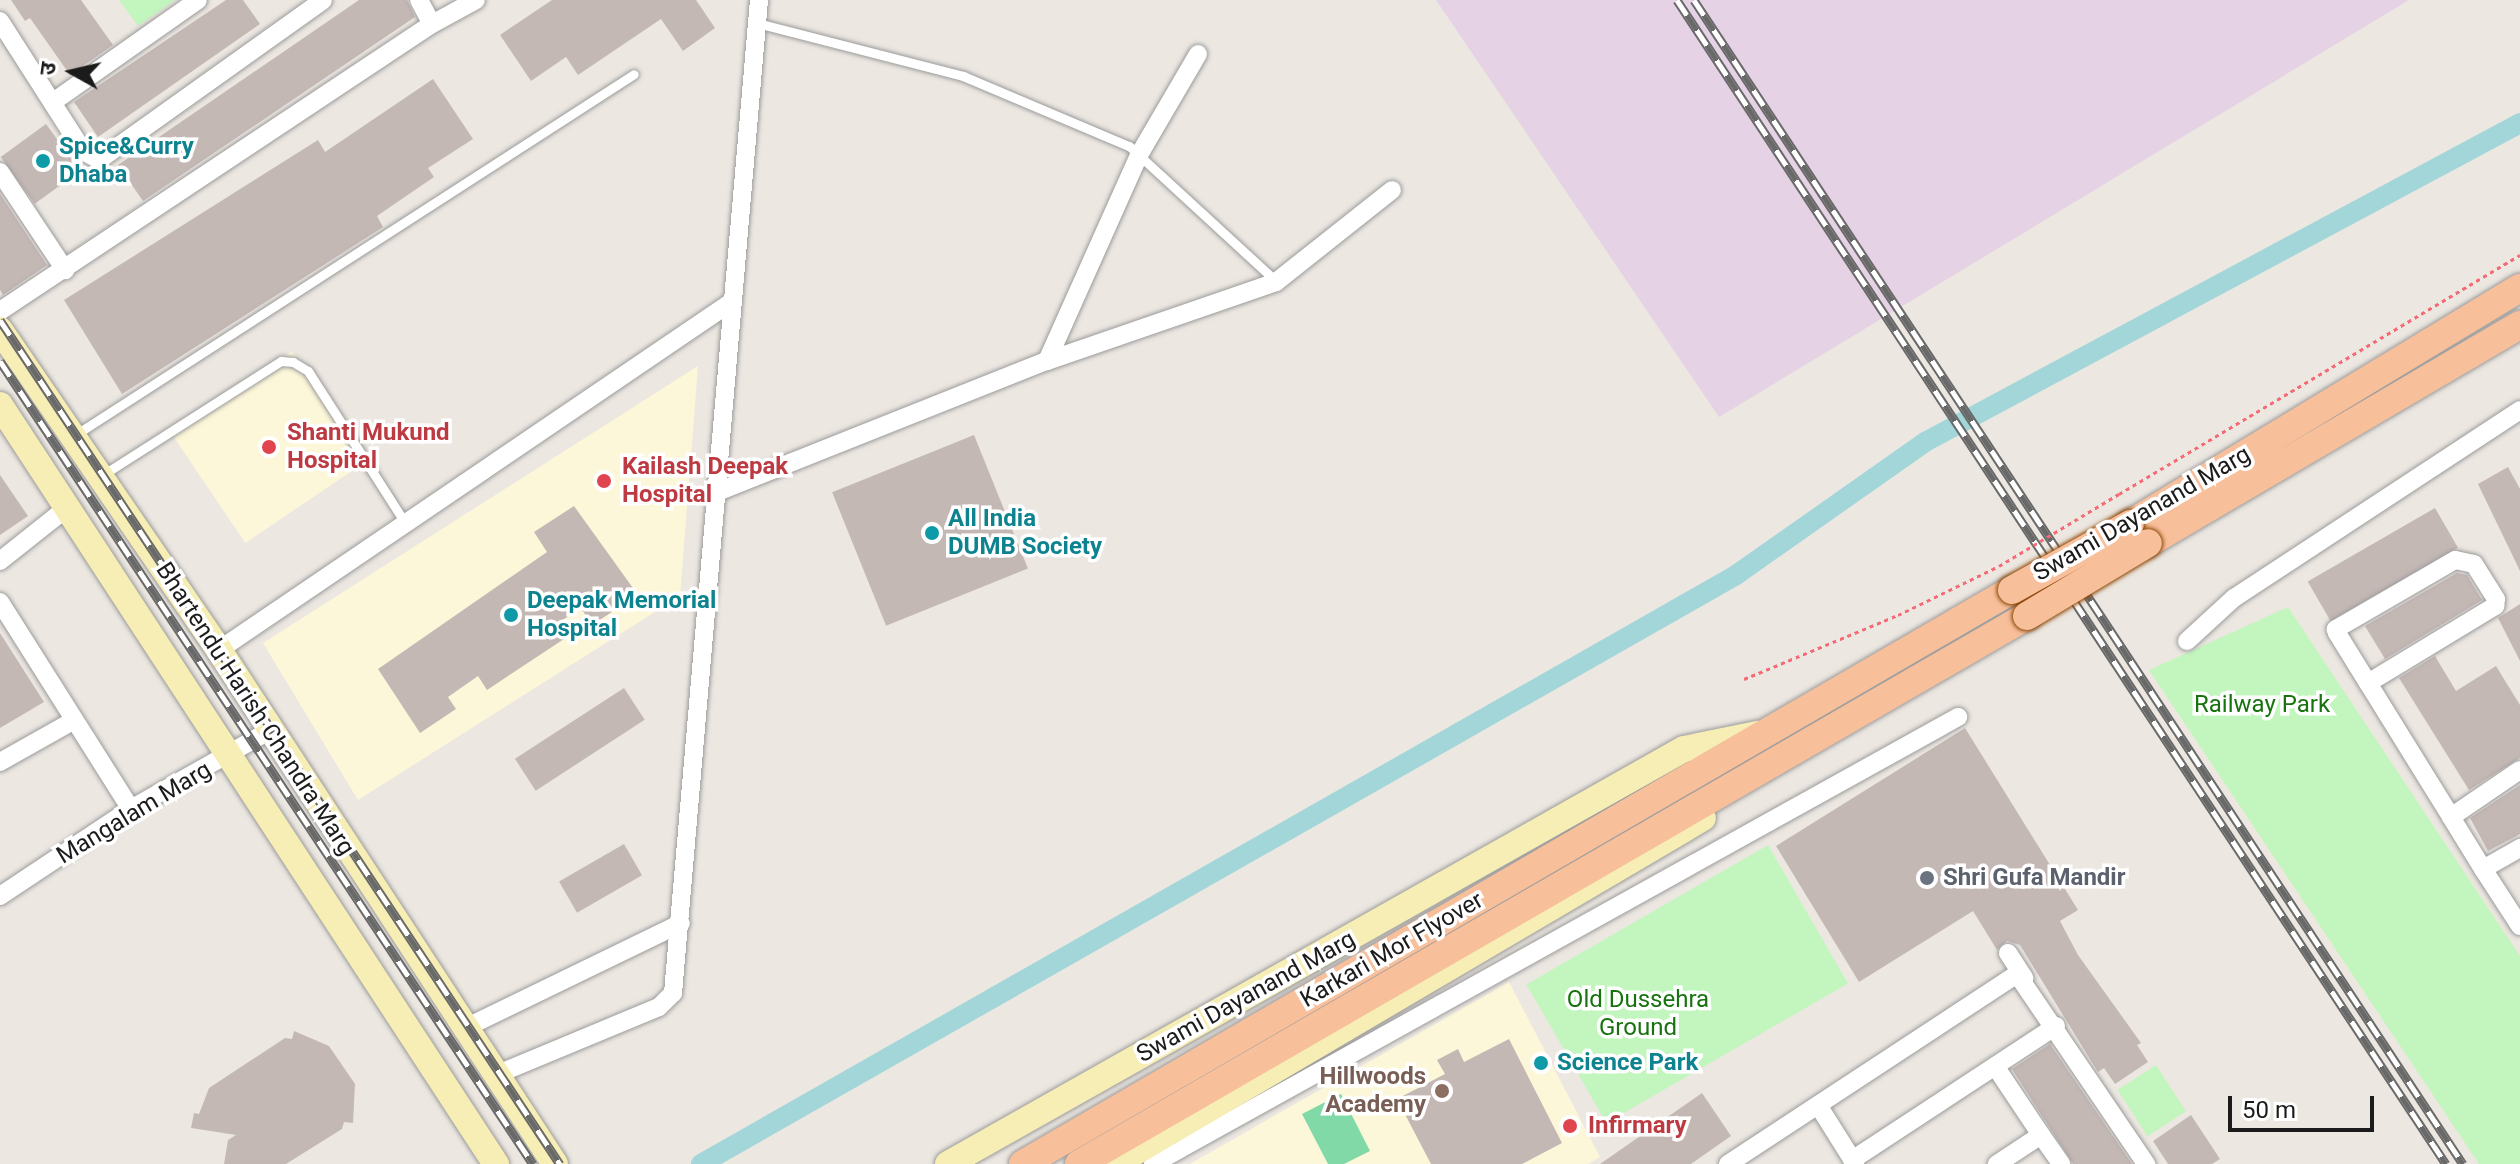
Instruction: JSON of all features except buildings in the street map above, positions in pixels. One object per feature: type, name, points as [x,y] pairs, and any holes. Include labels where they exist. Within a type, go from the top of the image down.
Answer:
[{"type":"main road","name":"Swami Dayanand Marg","points":[[1767,766],[2027,616],[2139,533],[2520,288]]},
{"type":"main road","name":"Swami Dayanand Marg","points":[[948,1164],[1684,749],[1761,734],[2006,578],[2139,533],[2520,325]]},
{"type":"main road","name":"Bhartendu Harish Chandra Marg","points":[[0,330],[75,435],[219,650],[498,1084],[555,1164]]},
{"type":"main road","name":"Bhartendu Harish Chandra Marg","points":[[0,405],[496,1164]]},
{"type":"main road","name":"Karkari Mor Flyover","points":[[1023,1164],[1761,734]]},
{"type":"main road","name":"Karkari Mor Flyover","points":[[1079,1164],[1767,766]]},
{"type":"main road","points":[[1115,1164],[1741,796],[1767,766]]},
{"type":"street","points":[[53,102],[198,0]]},
{"type":"street","points":[[0,21],[83,151],[99,160],[323,0]]},
{"type":"street","points":[[419,0],[432,24]]},
{"type":"street","points":[[0,311],[432,24],[476,0]]},
{"type":"street","points":[[498,1084],[666,1003],[673,993],[759,0]]},
{"type":"street","points":[[1047,361],[1139,155],[1198,54]]},
{"type":"street","points":[[0,172],[65,270]]},
{"type":"street","points":[[717,492],[1047,361],[1276,282],[1392,190]]},
{"type":"street","points":[[219,650],[733,301]]},
{"type":"street","points":[[2187,641],[2234,598],[2520,410]]},
{"type":"street","points":[[0,561],[68,507]]},
{"type":"street","points":[[2368,683],[2495,606],[2496,599],[2474,564],[2455,560],[2339,624],[2337,633],[2483,869],[2520,926]]},
{"type":"street","points":[[0,602],[71,722],[131,809]]},
{"type":"street","points":[[1164,1161],[1958,717]]},
{"type":"street","points":[[0,762],[71,722]]},
{"type":"street","name":"Mangalam Marg","points":[[0,896],[131,809],[230,756],[269,731]]},
{"type":"street","points":[[2451,817],[2520,770]]},
{"type":"street","points":[[2483,869],[2520,848]]},
{"type":"street","points":[[463,1029],[681,923]]},
{"type":"street","points":[[2008,953],[2146,1164]]},
{"type":"street","points":[[1728,1164],[1752,1158],[1818,1105],[2010,976],[2024,978]]},
{"type":"street","points":[[1818,1105],[1854,1162],[2056,1026]]},
{"type":"street","points":[[1995,1066],[2061,1164]]},
{"type":"street","points":[[1997,1164],[2041,1135]]},
{"type":"lane","points":[[757,23],[963,76],[1049,108],[1139,155],[1276,282]]},
{"type":"lane","points":[[75,435],[634,74]]},
{"type":"lane","points":[[101,476],[281,361],[293,362],[308,371],[406,524]]},
{"type":"path","points":[[1744,679],[1898,615],[2006,578],[2119,494],[2520,255]]},
{"type":"shaded area","points":[[1436,0],[2409,0],[1719,417]]},
{"type":"shaded area","name":"Shanti Mukund Hospital","points":[[292,351],[366,461],[245,543],[171,433]]},
{"type":"shaded area","name":"Kailash Deepak Hospital","points":[[698,366],[680,596],[358,800],[263,643]]},
{"type":"shaded area","name":"Hillwoods Academy","points":[[1509,982],[1600,1157],[1588,1164],[1190,1164]]},
{"type":"green space","points":[[119,0],[175,0],[138,26]]},
{"type":"green space","name":"Railway Park","points":[[2288,607],[2520,956],[2520,1164],[2479,1164],[2149,670]]},
{"type":"green space","name":"Old Dussehra Ground","points":[[1768,845],[1848,984],[1606,1123],[1526,984]]},
{"type":"green space","points":[[2156,1065],[2186,1111],[2147,1136],[2117,1090]]},
{"type":"green space","points":[[1341,1094],[1370,1151],[1344,1164],[1328,1164],[1302,1114]]},
{"type":"waterway","points":[[701,1164],[1736,575],[1927,441],[2520,123]]},
{"type":"railway","points":[[1677,0],[2446,1164]]},
{"type":"railway","points":[[1694,0],[2463,1164]]},
{"type":"railway","points":[[0,320],[560,1164]]},
{"type":"railway","points":[[0,361],[533,1164]]},
{"type":"place","name":"Spice&Curry Dhaba","points":[[43,161]]},
{"type":"place","name":"Shanti Mukund Hospital","points":[[269,447]]},
{"type":"place","name":"Kailash Deepak Hospital","points":[[604,481]]},
{"type":"place","name":"All India DUMB Society","points":[[932,533]]},
{"type":"place","name":"Deepak Memorial Hospital","points":[[511,615]]},
{"type":"place","name":"Shri Gufa Mandir","points":[[1927,878]]},
{"type":"place","name":"Science Park","points":[[1541,1063]]},
{"type":"place","name":"Hillwoods Academy","points":[[1442,1091]]},
{"type":"place","name":"Infirmary","points":[[1570,1126]]}]
